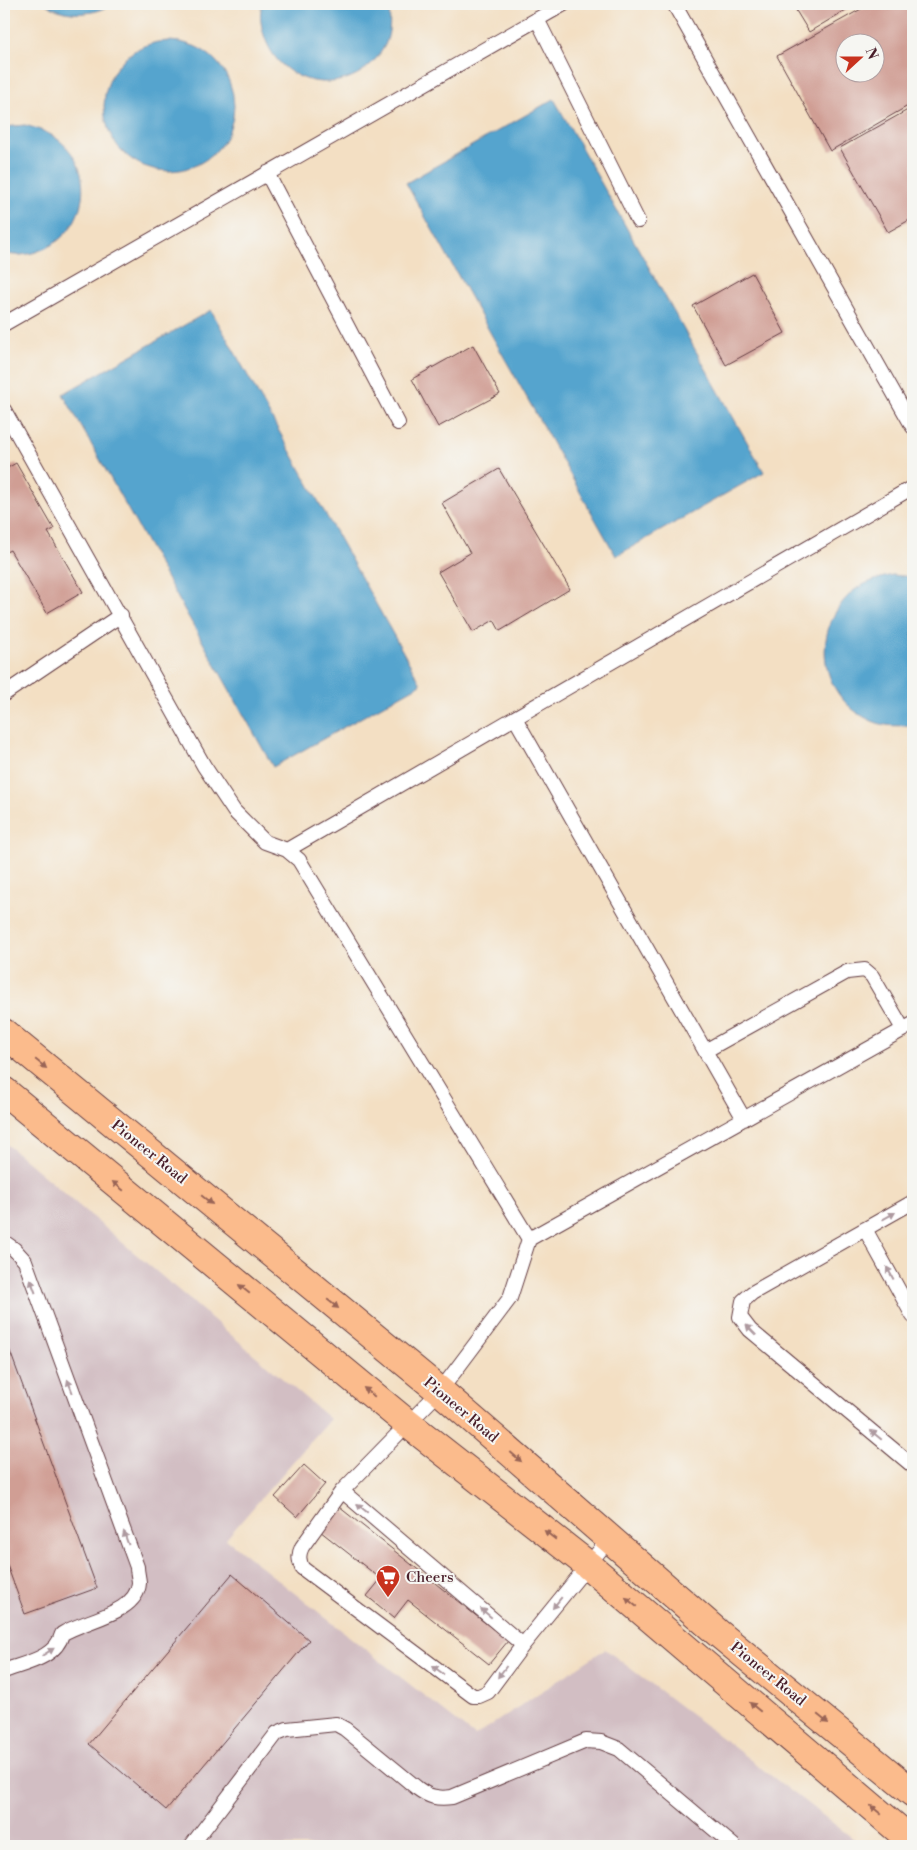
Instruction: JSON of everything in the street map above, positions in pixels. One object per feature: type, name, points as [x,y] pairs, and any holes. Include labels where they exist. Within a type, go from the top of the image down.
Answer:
[{"type":"main road","name":"Pioneer Road","points":[[4,1033],[440,1391],[718,1632],[913,1793]]},
{"type":"main road","points":[[4,1091],[407,1423],[588,1565],[913,1842]]},
{"type":"lane","points":[[4,324],[564,4]]},
{"type":"lane","points":[[674,4],[913,427]]},
{"type":"lane","points":[[537,20],[638,221]]},
{"type":"lane","points":[[267,173],[398,423]]},
{"type":"lane","points":[[4,410],[121,615],[204,766],[234,812],[265,842],[287,850],[299,860],[529,1239]]},
{"type":"lane","points":[[287,850],[913,487]]},
{"type":"lane","points":[[4,694],[121,615]]},
{"type":"lane","points":[[515,718],[744,1119]]},
{"type":"lane","points":[[610,1538],[523,1645],[488,1692],[484,1695],[473,1696],[302,1568],[299,1560],[299,1553],[302,1547],[342,1491],[440,1391],[510,1298],[529,1239],[908,1027],[872,976],[865,970],[858,970],[847,972],[705,1051]]},
{"type":"lane","points":[[913,1202],[752,1293],[743,1301],[740,1316],[750,1330],[913,1466]]},
{"type":"lane","points":[[865,1229],[913,1316]]},
{"type":"lane","points":[[4,1242],[14,1249],[24,1262],[137,1568],[139,1585],[132,1601],[116,1612],[69,1629],[62,1634],[60,1642],[51,1653],[4,1671]]},
{"type":"lane","points":[[342,1491],[523,1645]]},
{"type":"lane","points":[[191,1846],[277,1733],[286,1729],[336,1724],[345,1728],[417,1788],[437,1799],[452,1797],[586,1741],[601,1742],[619,1749],[734,1846]]},
{"type":"shaded area","points":[[4,1142],[330,1419],[226,1539],[475,1736],[605,1649],[863,1846],[4,1846]]},
{"type":"water","points":[[46,4],[113,4],[88,13],[71,13]]},
{"type":"water","points":[[262,4],[389,4],[390,20],[388,35],[385,45],[373,62],[358,74],[340,81],[322,82],[304,78],[288,70],[275,56],[262,30]]},
{"type":"water","points":[[169,41],[194,46],[215,60],[229,81],[234,106],[229,131],[215,152],[194,166],[169,171],[144,166],[123,152],[109,131],[104,106],[109,81],[123,60],[144,46]]},
{"type":"water","points":[[554,99],[764,472],[616,556],[406,183]]},
{"type":"water","points":[[25,125],[52,135],[72,154],[79,169],[83,185],[82,201],[77,216],[68,230],[56,242],[36,252],[13,255],[4,253],[4,127]]},
{"type":"water","points":[[211,310],[421,684],[273,767],[63,394]]},
{"type":"water","points":[[892,575],[913,577],[913,725],[897,726],[882,724],[872,721],[854,710],[841,697],[831,681],[826,663],[825,645],[829,627],[837,609],[859,587]]},
{"type":"building","points":[[792,4],[856,4],[809,32]]},
{"type":"building","points":[[870,4],[913,4],[913,103],[830,151],[777,56]]},
{"type":"building","points":[[913,107],[913,218],[888,232],[840,148]]},
{"type":"building","points":[[752,273],[785,333],[726,365],[693,306]]},
{"type":"building","points":[[473,345],[500,394],[438,427],[412,379]]},
{"type":"building","points":[[16,463],[54,529],[48,532],[83,592],[47,613],[10,550],[4,553],[4,470]]},
{"type":"building","points":[[499,469],[570,589],[500,631],[494,620],[473,632],[438,572],[470,553],[442,503]]},
{"type":"building","points":[[4,1335],[97,1588],[25,1614],[4,1557]]},
{"type":"building","points":[[304,1465],[325,1484],[297,1517],[275,1497]]},
{"type":"building","points":[[339,1507],[508,1641],[489,1664],[408,1600],[394,1618],[367,1596],[381,1579],[320,1531]]},
{"type":"building","points":[[232,1574],[309,1640],[166,1810],[89,1744]]},
{"type":"place","name":"Cheers","points":[[388,1598]]}]
